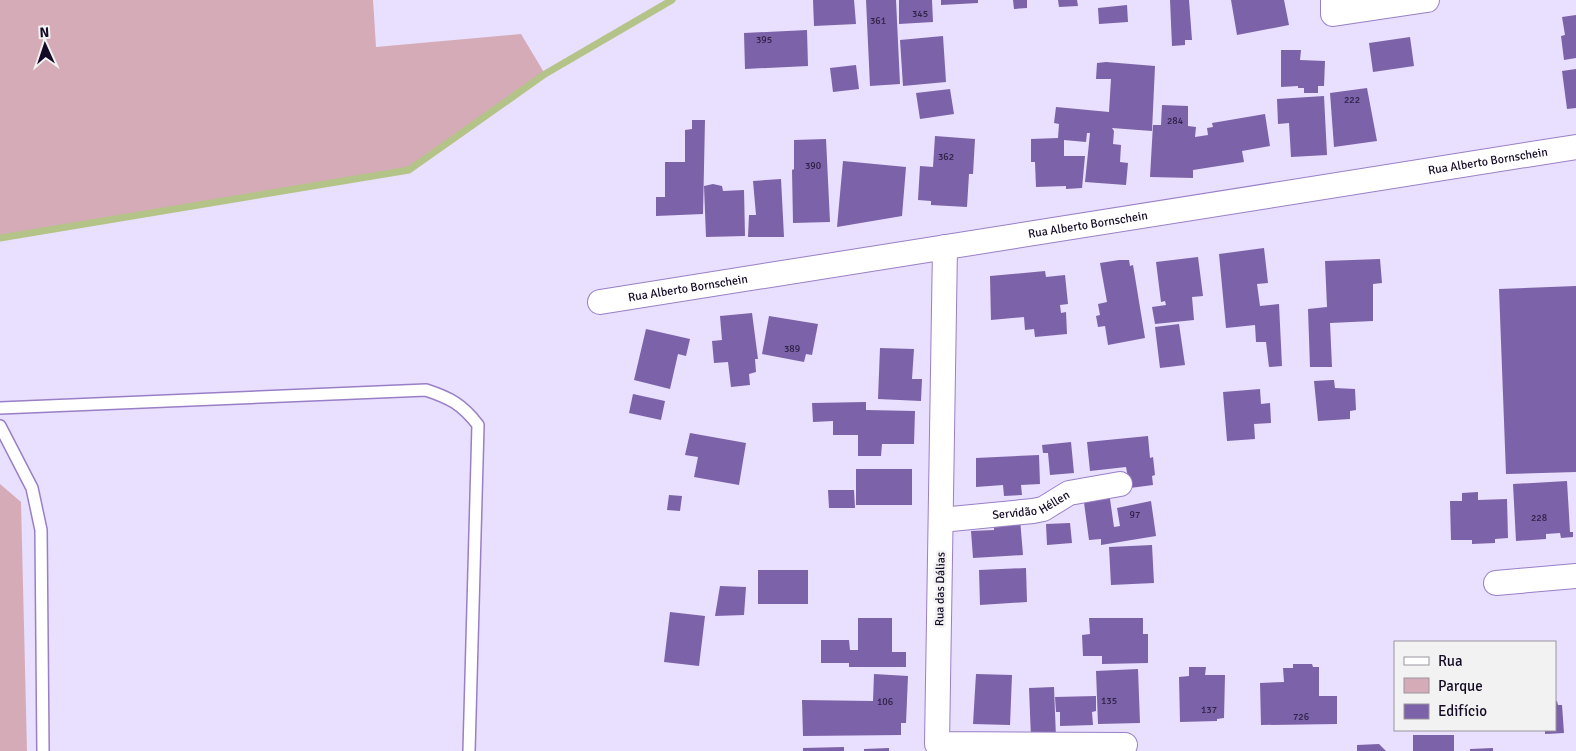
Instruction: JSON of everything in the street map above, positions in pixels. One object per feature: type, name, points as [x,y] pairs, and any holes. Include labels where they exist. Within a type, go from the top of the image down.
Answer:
[{"type":"street","points":[[1333,0],[1333,14],[1427,0]]},
{"type":"street","name":"Rua Alberto Bornschein","points":[[600,302],[1576,147]]},
{"type":"street","name":"Rua das Dálias","points":[[945,247],[937,744],[1125,746]]},
{"type":"street","name":"Servidão Héllen","points":[[941,520],[1043,509],[1069,493],[1120,484]]},
{"type":"street","points":[[1496,583],[1576,576]]},
{"type":"lane","points":[[0,408],[426,390],[447,397],[466,409],[478,425],[470,751]]},
{"type":"lane","points":[[0,426],[32,488],[41,530],[43,751]]},
{"type":"green space","points":[[0,0],[373,0],[376,47],[521,34],[545,74],[409,170],[0,238]]},
{"type":"green space","points":[[0,484],[21,502],[27,751],[0,751]]},
{"type":"building","points":[[813,0],[854,0],[856,24],[814,26]]},
{"type":"building","points":[[866,0],[896,0],[900,84],[870,86]]},
{"type":"building","points":[[899,0],[932,0],[933,22],[899,24]]},
{"type":"building","points":[[941,0],[978,0],[978,3],[941,5]]},
{"type":"building","points":[[1013,0],[1027,0],[1027,8],[1014,9]]},
{"type":"building","points":[[1058,0],[1077,0],[1078,6],[1059,7]]},
{"type":"building","points":[[1170,0],[1189,0],[1192,40],[1185,40],[1185,45],[1172,46]]},
{"type":"building","points":[[1231,0],[1284,0],[1289,25],[1237,35]]},
{"type":"building","points":[[1127,5],[1128,22],[1099,24],[1098,8]]},
{"type":"building","points":[[1576,15],[1576,58],[1564,60],[1561,36],[1565,35],[1562,17]]},
{"type":"building","points":[[807,30],[808,66],[745,69],[744,33]]},
{"type":"building","points":[[943,36],[946,82],[903,86],[900,40]]},
{"type":"building","points":[[1410,37],[1414,66],[1373,72],[1369,43]]},
{"type":"building","points":[[1281,50],[1301,50],[1300,60],[1325,61],[1324,86],[1318,86],[1318,93],[1304,93],[1304,88],[1298,88],[1298,86],[1281,87]]},
{"type":"building","points":[[1097,63],[1155,66],[1152,131],[1112,128],[1114,131],[1113,144],[1121,145],[1120,162],[1128,163],[1126,185],[1085,182],[1090,133],[1087,133],[1086,142],[1064,140],[1064,156],[1085,156],[1082,188],[1066,189],[1066,186],[1036,187],[1035,162],[1031,162],[1031,139],[1058,138],[1059,124],[1054,123],[1056,107],[1109,112],[1111,79],[1096,79]]},
{"type":"building","points":[[856,65],[859,89],[833,92],[830,68]]},
{"type":"building","points":[[1576,69],[1576,108],[1567,109],[1562,71]]},
{"type":"building","points":[[1367,88],[1377,141],[1334,147],[1330,93]]},
{"type":"building","points":[[950,89],[954,114],[920,119],[916,93]]},
{"type":"building","points":[[1324,96],[1327,155],[1291,157],[1289,123],[1278,124],[1277,99]]},
{"type":"building","points":[[1162,105],[1188,106],[1188,126],[1196,127],[1195,137],[1208,135],[1207,128],[1213,127],[1212,123],[1265,114],[1270,146],[1242,151],[1244,162],[1193,170],[1193,178],[1150,177],[1153,125],[1161,125]]},
{"type":"building","points":[[692,120],[705,120],[703,214],[656,216],[656,197],[665,197],[665,162],[685,162],[685,130],[692,129]]},
{"type":"building","points":[[935,136],[975,139],[973,174],[969,174],[967,207],[931,205],[931,201],[918,200],[920,166],[933,167]]},
{"type":"building","points":[[826,139],[830,222],[793,223],[792,170],[794,169],[794,140]]},
{"type":"building","points":[[843,161],[906,167],[902,216],[837,227]]},
{"type":"building","points":[[781,179],[784,237],[748,237],[749,215],[756,215],[753,181]]},
{"type":"building","points":[[713,184],[722,186],[723,191],[744,190],[745,236],[706,237],[704,186]]},
{"type":"building","points":[[1264,248],[1268,283],[1257,284],[1260,306],[1279,304],[1282,366],[1269,367],[1266,342],[1256,342],[1255,325],[1226,328],[1219,254]]},
{"type":"building","points":[[1198,257],[1203,296],[1192,297],[1194,320],[1155,324],[1152,307],[1166,305],[1165,301],[1161,302],[1156,262]]},
{"type":"building","points":[[1380,259],[1382,283],[1373,284],[1373,321],[1330,323],[1332,367],[1310,367],[1308,309],[1327,307],[1325,261]]},
{"type":"building","points":[[1129,260],[1130,266],[1133,265],[1145,338],[1108,345],[1105,326],[1098,327],[1096,316],[1100,315],[1098,304],[1107,302],[1100,263]]},
{"type":"building","points":[[1045,271],[1046,277],[1065,275],[1068,304],[1060,305],[1061,313],[1066,312],[1067,334],[1035,337],[1034,329],[1025,330],[1024,317],[991,320],[990,276]]},
{"type":"building","points":[[1576,286],[1576,472],[1506,474],[1499,289]]},
{"type":"building","points":[[752,313],[758,359],[755,359],[756,372],[749,374],[750,385],[731,387],[728,362],[714,363],[712,341],[722,340],[720,316]]},
{"type":"building","points":[[769,316],[818,324],[812,355],[806,354],[804,362],[762,354]]},
{"type":"building","points":[[1179,324],[1185,365],[1160,368],[1155,327]]},
{"type":"building","points":[[646,329],[690,339],[686,356],[678,354],[670,389],[634,380]]},
{"type":"building","points":[[880,348],[914,349],[912,379],[922,379],[921,401],[878,399]]},
{"type":"building","points":[[1334,380],[1335,388],[1355,389],[1356,410],[1350,411],[1350,419],[1318,421],[1314,381]]},
{"type":"building","points":[[1260,389],[1261,404],[1270,403],[1271,423],[1254,424],[1255,439],[1227,441],[1223,392]]},
{"type":"building","points":[[633,394],[665,401],[661,420],[629,413]]},
{"type":"building","points":[[866,402],[866,410],[915,411],[914,444],[882,444],[881,456],[858,456],[858,435],[833,435],[833,421],[813,422],[812,403]]},
{"type":"building","points":[[690,433],[746,443],[739,485],[694,477],[698,457],[685,455]]},
{"type":"building","points":[[1148,436],[1150,458],[1153,457],[1155,475],[1152,476],[1153,485],[1130,488],[1126,467],[1090,471],[1087,442]]},
{"type":"building","points":[[1071,442],[1074,473],[1050,475],[1048,453],[1043,453],[1042,445]]},
{"type":"building","points":[[1039,455],[1040,484],[1021,485],[1022,495],[1004,496],[1003,485],[976,487],[976,458]]},
{"type":"building","points":[[856,469],[912,469],[912,505],[856,505]]},
{"type":"building","points":[[1567,481],[1570,532],[1573,532],[1573,537],[1561,538],[1560,533],[1546,534],[1546,539],[1516,541],[1513,484]]},
{"type":"building","points":[[828,490],[854,490],[855,508],[829,508]]},
{"type":"building","points":[[1109,492],[1114,527],[1120,526],[1117,508],[1151,501],[1156,536],[1101,545],[1101,539],[1089,540],[1083,495]]},
{"type":"building","points":[[1478,492],[1478,500],[1507,499],[1508,538],[1495,539],[1495,543],[1472,544],[1472,540],[1451,540],[1450,501],[1462,501],[1462,493]]},
{"type":"building","points":[[669,495],[682,496],[680,511],[667,510]]},
{"type":"building","points":[[1020,519],[1023,555],[973,558],[971,531],[994,530],[994,521]]},
{"type":"building","points":[[1070,523],[1072,543],[1047,545],[1046,524]]},
{"type":"building","points":[[1152,545],[1154,583],[1111,585],[1109,547]]},
{"type":"building","points":[[1026,568],[1027,602],[980,605],[979,570]]},
{"type":"building","points":[[758,570],[808,570],[808,604],[758,604]]},
{"type":"building","points":[[720,586],[746,587],[744,615],[715,616]]},
{"type":"building","points":[[670,612],[705,616],[699,666],[664,662]]},
{"type":"building","points":[[858,618],[892,618],[892,652],[906,652],[906,667],[849,667],[849,663],[821,663],[821,640],[849,640],[850,650],[858,650]]},
{"type":"building","points":[[1089,618],[1143,618],[1143,634],[1148,634],[1148,663],[1102,664],[1102,656],[1083,656],[1082,635],[1090,634]]},
{"type":"building","points":[[1293,664],[1312,664],[1313,667],[1319,667],[1319,696],[1337,696],[1337,724],[1261,725],[1260,683],[1284,682],[1283,668],[1293,668]]},
{"type":"building","points":[[1189,667],[1206,667],[1205,675],[1225,675],[1224,718],[1217,719],[1217,721],[1180,722],[1179,677],[1189,676]]},
{"type":"building","points":[[1138,669],[1140,723],[1098,724],[1096,671]]},
{"type":"building","points":[[874,674],[908,676],[906,723],[901,723],[901,735],[803,736],[802,700],[873,701]]},
{"type":"building","points":[[976,674],[1012,675],[1010,725],[973,724]]},
{"type":"building","points":[[1054,687],[1056,738],[1031,738],[1029,688]]},
{"type":"building","points":[[1096,696],[1096,711],[1092,712],[1093,725],[1060,726],[1060,712],[1056,712],[1055,697]]},
{"type":"building","points":[[1556,702],[1558,705],[1562,705],[1564,733],[1545,734],[1545,731],[1556,731]]},
{"type":"building","points":[[1413,735],[1454,735],[1454,751],[1413,751]]},
{"type":"building","points":[[1379,744],[1386,751],[1357,751],[1357,745]]},
{"type":"building","points":[[844,747],[844,751],[803,751],[803,748]]},
{"type":"building","points":[[889,748],[889,751],[864,751],[864,749]]},
{"type":"building","points":[[1493,748],[1493,751],[1470,751],[1470,749]]},
{"type":"waterway","points":[[0,238],[409,170],[545,74],[672,0]]}]
